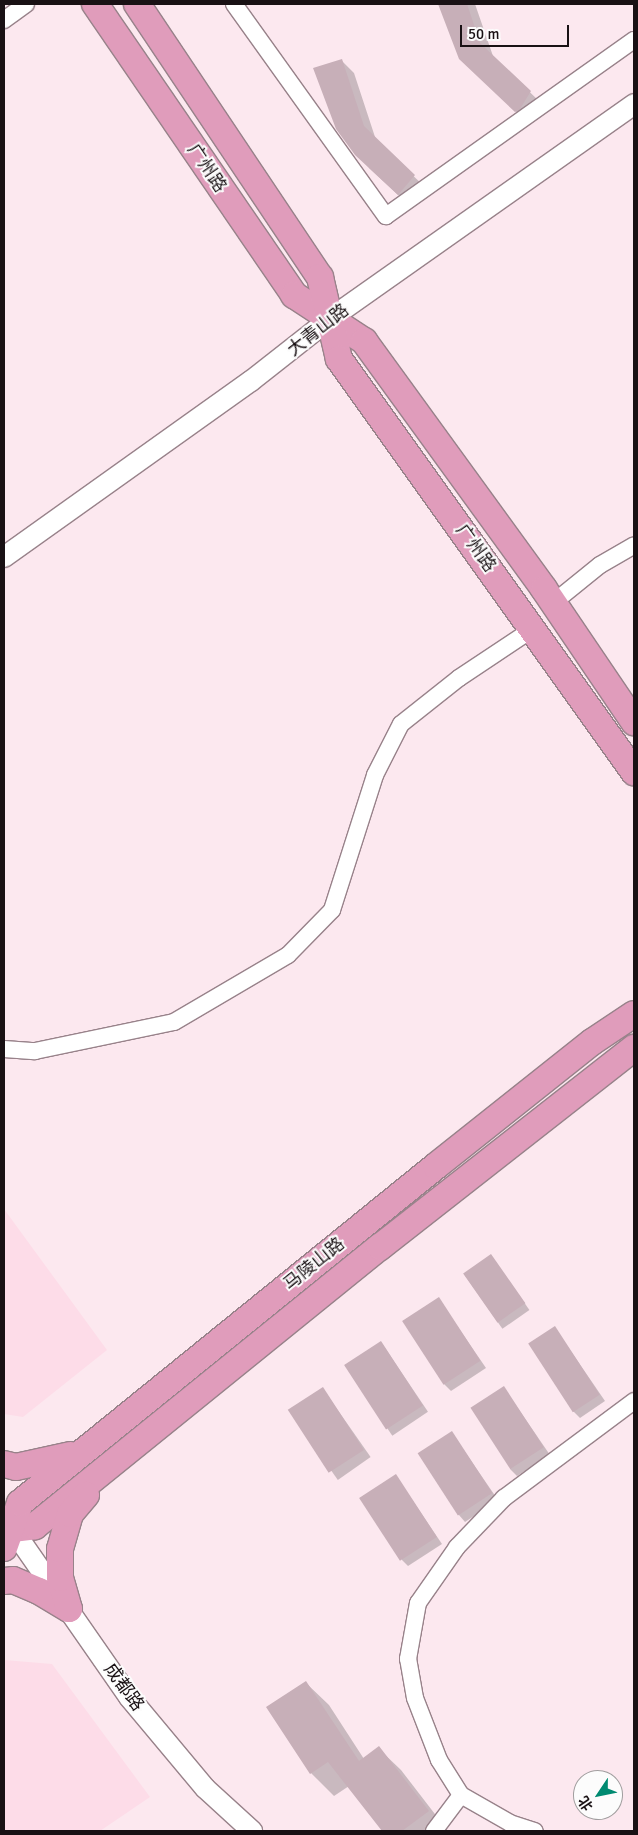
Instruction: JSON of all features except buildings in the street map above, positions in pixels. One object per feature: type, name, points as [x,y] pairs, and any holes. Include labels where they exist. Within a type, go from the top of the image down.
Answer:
[{"type":"main road","name":"广州路","points":[[94,4],[294,295],[364,341],[553,603],[634,722]]},
{"type":"main road","name":"广州路","points":[[137,4],[320,278],[331,318],[339,359],[534,628],[634,772]]},
{"type":"main road","name":"马陵山路","points":[[6,1527],[20,1503],[444,1159],[592,1042],[634,1014]]},
{"type":"main road","name":"马陵山路","points":[[6,1527],[36,1526],[380,1246],[634,1048]]},
{"type":"main road","points":[[4,1464],[16,1467],[44,1464],[84,1452]]},
{"type":"main road","points":[[69,1609],[60,1578],[60,1549],[70,1514],[106,1470]]},
{"type":"main road","points":[[4,1581],[13,1580],[69,1609]]},
{"type":"street","points":[[4,20],[26,4]]},
{"type":"street","points":[[234,4],[386,216],[634,40]]},
{"type":"street","name":"大青山路","points":[[4,557],[251,380],[331,318],[634,104]]},
{"type":"street","points":[[553,603],[600,565],[634,545]]},
{"type":"street","points":[[4,1049],[35,1051],[174,1022],[288,955],[332,910],[375,775],[401,724],[459,678],[534,628]]},
{"type":"street","points":[[535,1831],[510,1823],[461,1795],[439,1760],[415,1698],[408,1659],[418,1603],[457,1547],[504,1498],[634,1401]]},
{"type":"street","name":"成都路","points":[[6,1527],[69,1609],[130,1697],[205,1788],[252,1831]]},
{"type":"street","points":[[434,1831],[461,1795]]},
{"type":"shaded area","points":[[4,1209],[107,1350],[23,1417],[4,1414]]},
{"type":"shaded area","points":[[4,1660],[52,1664],[150,1797],[100,1831],[4,1831]]}]
